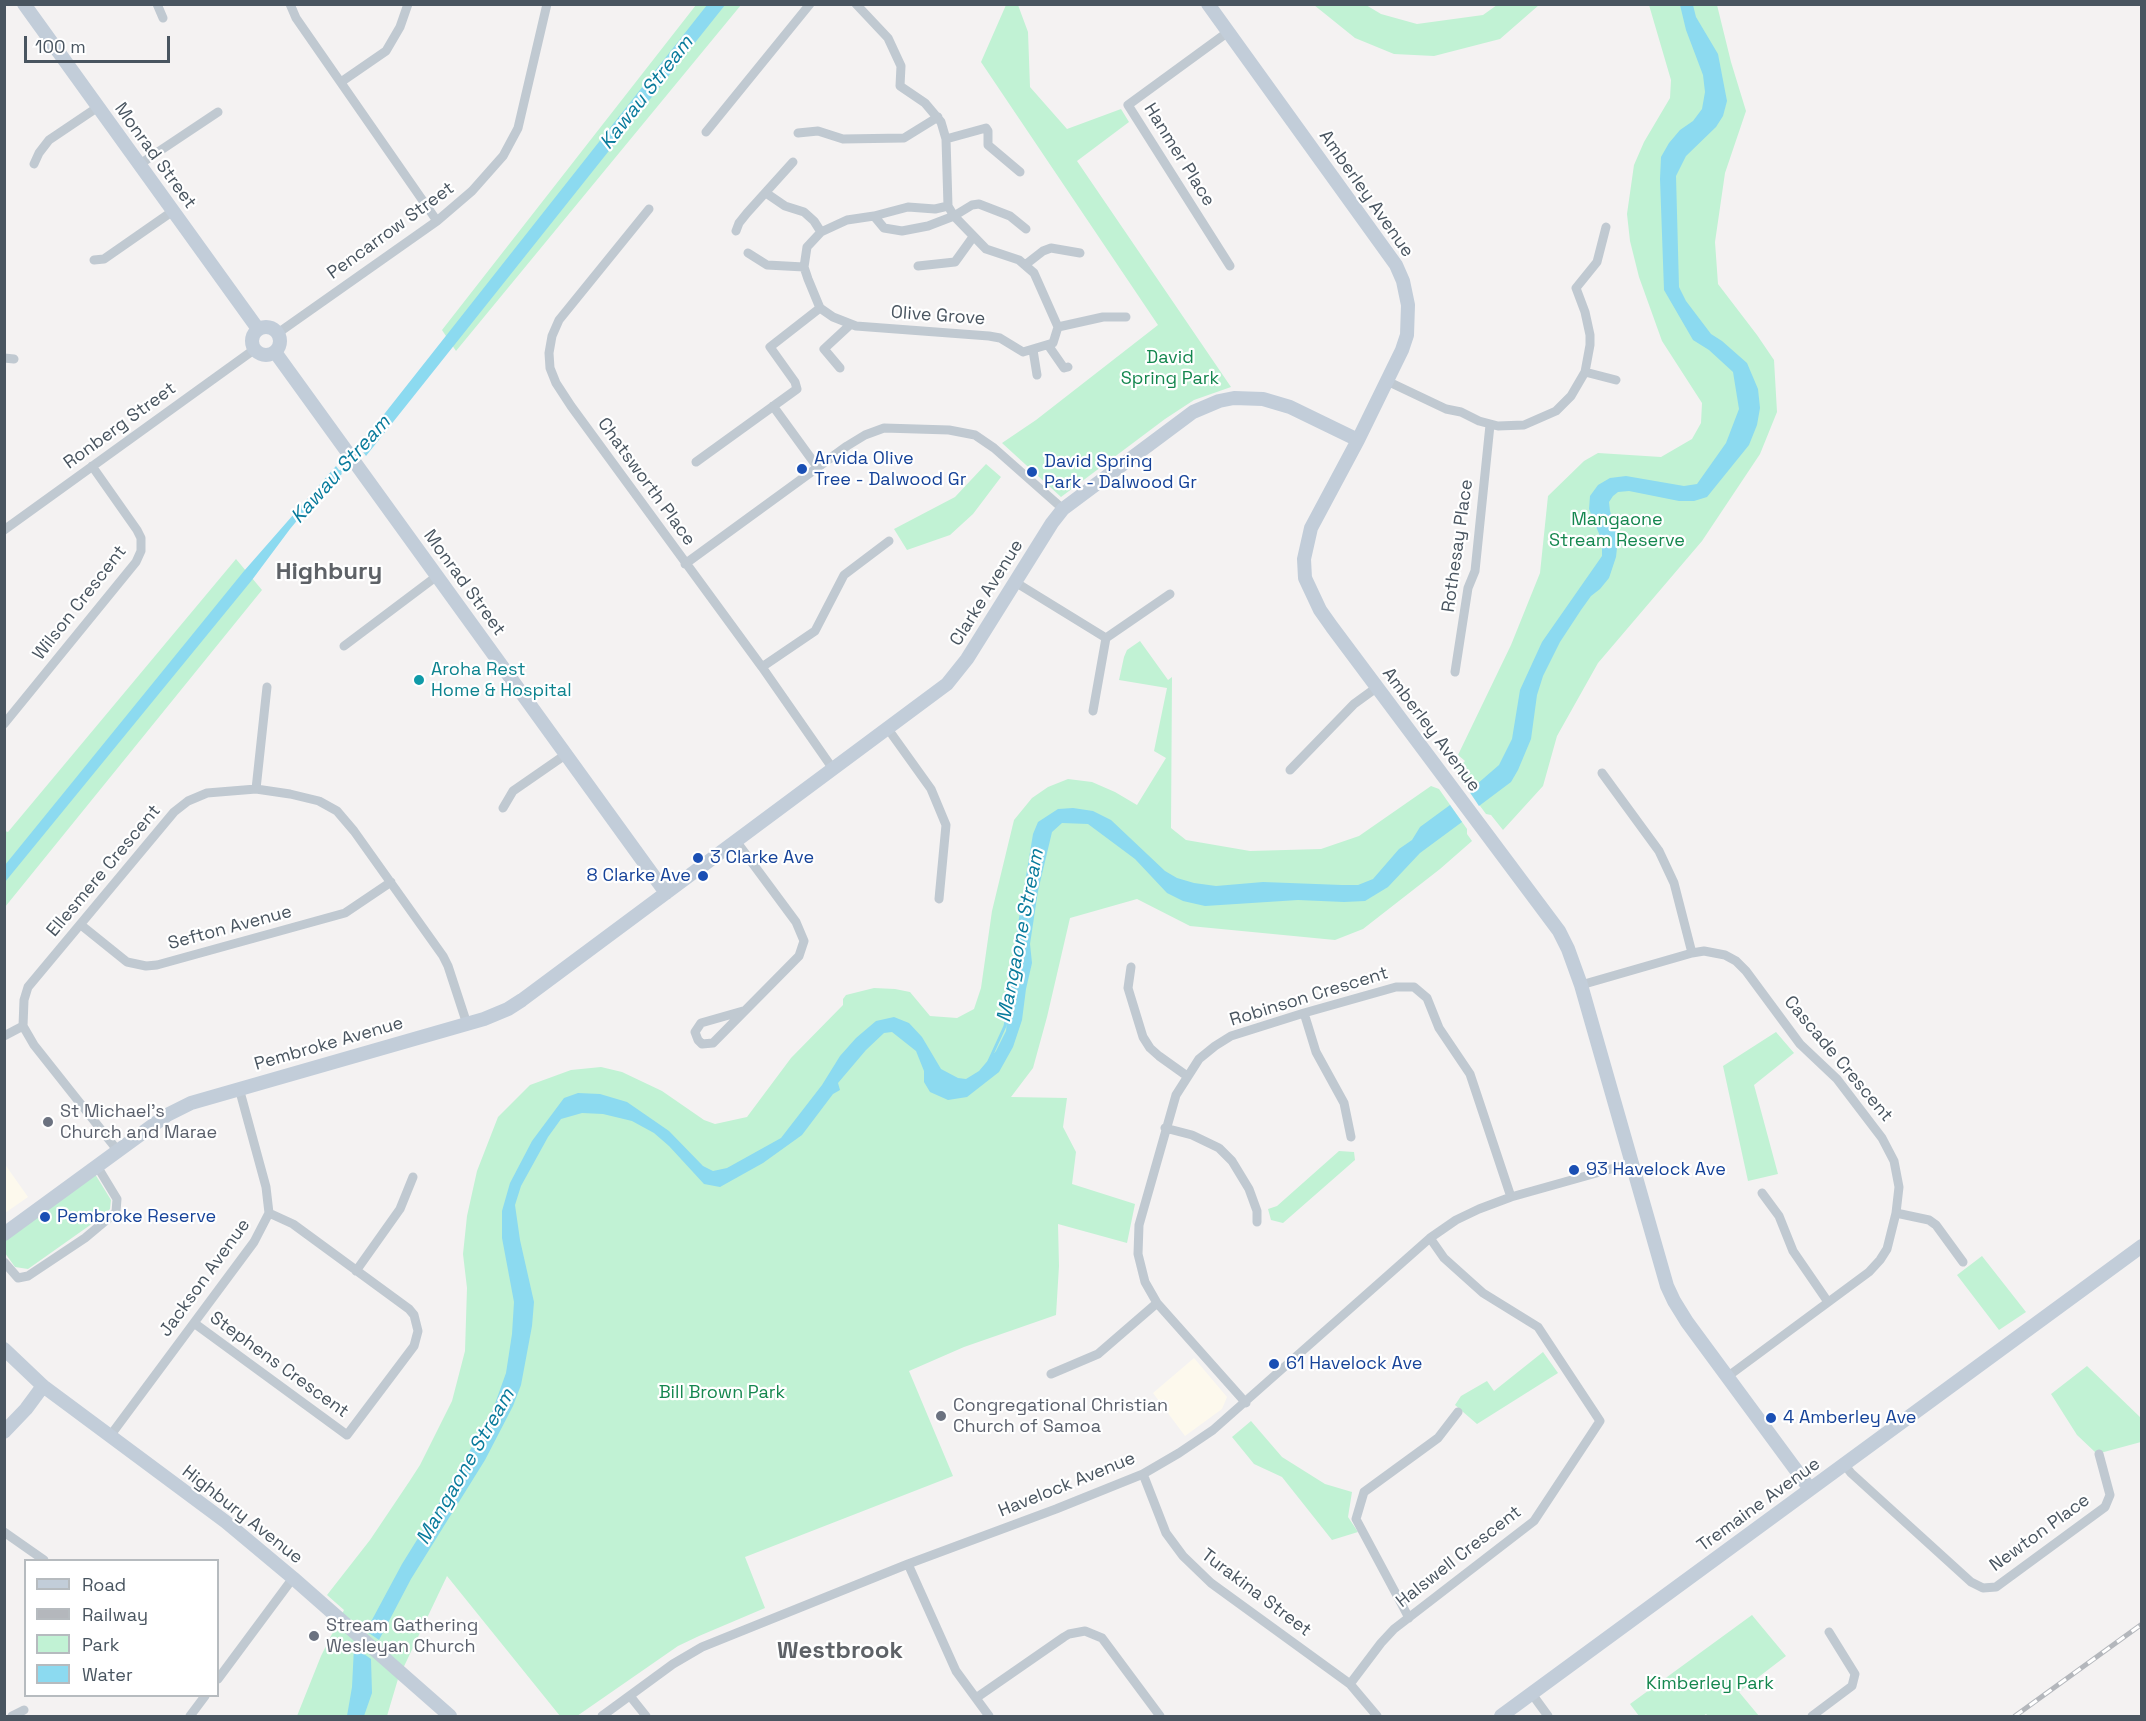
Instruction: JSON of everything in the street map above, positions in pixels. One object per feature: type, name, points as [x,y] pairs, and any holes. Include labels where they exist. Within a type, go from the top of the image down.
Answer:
[{"type":"street","name":"Monrad Street","points":[[24,4],[258,329]]},
{"type":"street","points":[[157,4],[163,18]]},
{"type":"street","points":[[290,4],[296,18],[436,221]]},
{"type":"street","points":[[341,82],[386,51],[400,27],[408,4]]},
{"type":"street","name":"Pencarrow Street","points":[[278,333],[436,221],[472,191],[503,156],[518,128],[547,4]]},
{"type":"street","points":[[706,132],[810,4]]},
{"type":"street","points":[[856,4],[888,38],[901,66],[900,86],[925,103],[941,122],[946,139],[948,206],[954,216],[986,249],[1019,260],[1034,273],[1058,327],[1053,343],[1033,350],[1037,375]]},
{"type":"street","name":"Amberley Avenue","points":[[1208,4],[1396,265],[1406,291],[1408,320],[1404,343],[1358,440],[1311,528],[1304,559],[1305,578],[1320,610],[1376,688],[1559,931],[1581,985],[1667,1286],[1687,1322],[1810,1489]]},
{"type":"street","name":"Hanmer Place","points":[[1228,32],[1128,105],[1230,266]]},
{"type":"street","points":[[34,164],[49,140],[98,107]]},
{"type":"street","points":[[140,164],[218,112]]},
{"type":"street","points":[[798,133],[818,131],[843,139],[904,138],[938,117]]},
{"type":"street","points":[[946,139],[986,128],[988,145],[1020,172]]},
{"type":"street","points":[[736,231],[743,218],[793,162]]},
{"type":"street","points":[[766,193],[785,206],[809,215],[821,232]]},
{"type":"street","points":[[874,216],[884,228],[902,231],[928,226],[979,204],[1010,216],[1026,229]]},
{"type":"street","points":[[696,462],[796,389],[795,382],[770,347],[820,308],[804,267],[807,247],[821,232],[847,220],[908,207],[948,206]]},
{"type":"street","name":"Chatsworth Place","points":[[649,209],[559,320],[552,336],[549,352],[550,368],[556,383],[571,406],[762,667],[833,769]]},
{"type":"street","points":[[94,260],[104,259],[173,211]]},
{"type":"street","points":[[1387,381],[1446,409],[1461,412],[1490,425],[1505,427],[1524,425],[1556,411],[1571,396],[1585,372],[1590,335],[1585,312],[1575,288],[1596,262],[1606,227]]},
{"type":"street","points":[[918,266],[955,262],[973,237]]},
{"type":"street","points":[[1025,265],[1043,251],[1054,247],[1080,253]]},
{"type":"street","points":[[748,254],[767,265],[804,267]]},
{"type":"street","name":"Olive Grove","points":[[820,308],[856,326],[989,336],[1000,338],[1023,351],[1033,350]]},
{"type":"street","points":[[1058,327],[1102,317],[1126,317]]},
{"type":"street","points":[[840,368],[824,349],[851,324]]},
{"type":"street","points":[[267,326],[278,333],[280,345],[275,352],[267,355],[255,349],[252,341],[258,329],[267,326]]},
{"type":"street","points":[[1048,345],[1064,368],[1068,367]]},
{"type":"street","name":"Ronberg Street","points":[[4,530],[255,349]]},
{"type":"street","name":"Monrad Street","points":[[275,352],[666,893]]},
{"type":"street","points":[[1585,372],[1616,380]]},
{"type":"street","name":"Clarke Avenue","points":[[666,893],[947,684],[967,659],[1063,509],[1193,412],[1219,401],[1248,398],[1276,401],[1358,440]]},
{"type":"street","points":[[773,406],[818,468]]},
{"type":"street","name":"Rothesay Place","points":[[1455,672],[1468,588],[1475,571],[1490,425]]},
{"type":"street","points":[[685,564],[857,440],[884,428],[965,432],[985,441],[1063,509]]},
{"type":"street","name":"Wilson Crescent","points":[[4,724],[136,562],[141,551],[141,538],[137,530],[92,466]]},
{"type":"street","points":[[762,667],[815,631],[844,575],[889,541]]},
{"type":"street","points":[[344,646],[437,576]]},
{"type":"street","points":[[1015,582],[1106,638]]},
{"type":"street","points":[[1093,711],[1106,638],[1170,594]]},
{"type":"street","points":[[256,789],[267,687]]},
{"type":"street","points":[[1290,770],[1354,704],[1376,688]]},
{"type":"street","points":[[888,729],[931,789],[946,825],[939,899]]},
{"type":"street","points":[[503,808],[513,791],[565,755]]},
{"type":"street","points":[[1602,773],[1659,851],[1674,883],[1692,953]]},
{"type":"street","name":"Ellesmere Crescent","points":[[23,1026],[22,1011],[28,987],[174,812],[188,801],[207,793],[256,789],[319,801],[337,812],[391,882],[448,966],[467,1024]]},
{"type":"street","points":[[736,841],[796,922],[804,941],[799,956],[713,1042],[702,1044],[698,1040],[694,1032],[701,1023],[743,1011]]},
{"type":"street","name":"Sefton Avenue","points":[[81,925],[127,962],[146,966],[157,965],[345,913],[391,882]]},
{"type":"street","name":"Pembroke Avenue","points":[[4,1234],[178,1109],[209,1096],[496,1015],[522,1000],[666,893]]},
{"type":"street","name":"Cascade Crescent","points":[[1581,985],[1704,951],[1725,955],[1736,961],[1746,971],[1800,1044],[1837,1079],[1882,1138],[1894,1161],[1899,1187],[1896,1213],[1887,1249],[1880,1260],[1869,1272],[1727,1377]]},
{"type":"street","points":[[1131,967],[1128,988],[1143,1037],[1159,1056],[1187,1076]]},
{"type":"street","name":"Robinson Crescent","points":[[1246,1403],[1157,1303],[1143,1275],[1138,1254],[1139,1225],[1176,1095],[1199,1059],[1215,1046],[1232,1036],[1304,1013],[1396,987],[1414,987],[1427,998],[1439,1028],[1470,1074],[1510,1197]]},
{"type":"street","points":[[1304,1013],[1316,1052],[1344,1103],[1351,1137]]},
{"type":"street","points":[[4,1036],[23,1026],[34,1045],[118,1151]]},
{"type":"street","name":"Jackson Avenue","points":[[110,1437],[254,1242],[269,1213],[266,1187],[238,1088]]},
{"type":"street","points":[[1165,1128],[1200,1138],[1219,1148],[1232,1161],[1249,1189],[1257,1211],[1257,1222]]},
{"type":"street","name":"Havelock Avenue","points":[[603,1716],[680,1660],[702,1647],[908,1564],[1143,1474],[1196,1443],[1246,1403],[1430,1239],[1456,1220],[1510,1197],[1632,1163]]},
{"type":"street","points":[[4,1262],[18,1278],[28,1276],[85,1238],[116,1212],[117,1199],[97,1166]]},
{"type":"street","points":[[356,1271],[399,1209],[413,1177]]},
{"type":"street","points":[[1762,1193],[1779,1216],[1793,1251],[1828,1302]]},
{"type":"street","name":"Stephens Crescent","points":[[194,1323],[347,1435],[414,1346],[418,1330],[414,1315],[409,1309],[293,1224],[269,1213]]},
{"type":"street","points":[[1896,1213],[1929,1220],[1940,1230],[1963,1262]]},
{"type":"street","name":"Halswell Crescent","points":[[1350,1684],[1381,1643],[1409,1618],[1534,1521],[1600,1421],[1538,1327],[1483,1293],[1444,1258],[1430,1239]]},
{"type":"street","name":"Tremaine Avenue","points":[[1501,1716],[2142,1246]]},
{"type":"street","points":[[1051,1374],[1098,1354],[1157,1303]]},
{"type":"street","name":"Highbury Avenue","points":[[4,1349],[43,1386],[226,1522],[450,1716]]},
{"type":"street","points":[[4,1432],[26,1409],[43,1386]]},
{"type":"street","points":[[1409,1618],[1356,1519],[1364,1492],[1438,1438],[1458,1412]]},
{"type":"street","name":"Newton Place","points":[[1844,1464],[1851,1473],[1971,1582],[1983,1588],[1996,1587],[2105,1507],[2110,1495],[2099,1454]]},
{"type":"street","name":"Turakina Street","points":[[1143,1474],[1166,1533],[1194,1568],[1211,1583],[1350,1684],[1377,1716]]},
{"type":"street","points":[[4,1532],[43,1559]]},
{"type":"street","points":[[908,1564],[956,1671],[989,1716]]},
{"type":"street","points":[[219,1678],[293,1578]]},
{"type":"street","points":[[976,1698],[1064,1636],[1085,1631],[1102,1638],[1160,1716]]},
{"type":"street","points":[[1812,1716],[1852,1686],[1855,1674],[1828,1632]]},
{"type":"street","points":[[1532,1694],[1548,1716]]},
{"type":"street","points":[[630,1696],[646,1716]]},
{"type":"street","points":[[190,1716],[204,1697]]},
{"type":"street","points":[[12,1716],[24,1710]]},
{"type":"shaded area","points":[[4,1163],[28,1197],[5,1213],[4,1213]]},
{"type":"shaded area","points":[[1194,1358],[1227,1397],[1222,1409],[1185,1436],[1153,1393]]},
{"type":"green space","points":[[696,5],[741,5],[456,351],[442,330]]},
{"type":"green space","name":"David Spring Park","points":[[1006,5],[1018,5],[1028,32],[1030,87],[1067,129],[1121,109],[1129,122],[1077,161],[1231,387],[1194,400],[1061,497],[1002,443],[1036,420],[1158,325],[981,62]]},
{"type":"green space","points":[[1314,5],[1366,5],[1381,14],[1417,24],[1483,15],[1497,5],[1539,5],[1500,39],[1434,56],[1394,54],[1355,38]]},
{"type":"green space","name":"Mangaone Stream Reserve","points":[[1649,5],[1717,5],[1746,111],[1725,173],[1715,242],[1718,284],[1774,360],[1777,412],[1760,454],[1702,541],[1598,663],[1557,736],[1543,786],[1503,830],[1491,815],[1486,814],[1457,775],[1458,768],[1465,761],[1458,755],[1511,645],[1540,573],[1548,496],[1584,461],[1598,453],[1661,457],[1692,439],[1701,423],[1702,403],[1662,341],[1639,277],[1630,241],[1627,214],[1634,165],[1644,142],[1670,98],[1671,80]]},
{"type":"green space","points":[[986,464],[1001,477],[973,514],[950,535],[907,550],[894,529],[955,497]]},
{"type":"green space","points":[[236,559],[262,590],[5,907],[5,831],[8,832]]},
{"type":"green space","name":"Bill Brown Park","points":[[1140,641],[1168,680],[1172,677],[1171,828],[1186,840],[1250,851],[1321,849],[1359,836],[1431,786],[1439,789],[1467,829],[1467,834],[1472,841],[1363,929],[1335,940],[1190,926],[1137,899],[1070,918],[1033,1068],[1011,1097],[1067,1098],[1063,1127],[1076,1152],[1072,1184],[1135,1204],[1127,1243],[1058,1224],[1059,1266],[1056,1315],[964,1347],[909,1371],[953,1476],[745,1557],[765,1608],[678,1646],[577,1716],[560,1716],[447,1576],[398,1679],[387,1716],[297,1716],[321,1656],[344,1610],[327,1595],[370,1540],[420,1465],[452,1401],[465,1351],[467,1288],[463,1254],[467,1216],[477,1171],[498,1117],[530,1085],[571,1070],[601,1067],[622,1072],[662,1091],[704,1120],[715,1124],[747,1117],[791,1058],[843,1005],[846,995],[874,988],[910,992],[930,1016],[957,1018],[974,1009],[981,988],[992,911],[1014,820],[1032,798],[1048,787],[1068,779],[1092,782],[1137,805],[1166,758],[1154,751],[1167,688],[1119,680],[1127,650]]},
{"type":"green space","points":[[1776,1032],[1794,1053],[1754,1085],[1778,1174],[1748,1181],[1723,1066]]},
{"type":"green space","points":[[1339,1151],[1354,1152],[1355,1160],[1283,1223],[1271,1220],[1268,1209],[1277,1206]]},
{"type":"green space","points":[[95,1174],[111,1200],[110,1209],[28,1269],[15,1267],[5,1253],[4,1240]]},
{"type":"green space","points":[[1982,1256],[2026,1312],[1999,1330],[1957,1275]]},
{"type":"green space","points":[[1543,1352],[1558,1373],[1477,1424],[1455,1405],[1461,1396],[1487,1381],[1494,1391]]},
{"type":"green space","points":[[2087,1366],[2141,1418],[2141,1442],[2096,1453],[2077,1435],[2051,1394]]},
{"type":"green space","points":[[1251,1421],[1282,1457],[1325,1484],[1352,1492],[1348,1517],[1358,1532],[1332,1540],[1282,1477],[1254,1464],[1232,1437]]},
{"type":"green space","name":"Kimberley Park","points":[[1752,1615],[1786,1656],[1739,1692],[1759,1716],[1708,1716],[1706,1714],[1703,1716],[1639,1716],[1630,1704]]},
{"type":"water","points":[[707,5],[725,5],[366,456],[359,446]]},
{"type":"water","points":[[1680,5],[1693,5],[1696,17],[1718,54],[1727,101],[1723,116],[1716,127],[1686,156],[1676,176],[1679,287],[1686,301],[1711,334],[1747,363],[1758,389],[1760,408],[1757,425],[1749,445],[1707,497],[1694,501],[1679,501],[1629,491],[1618,492],[1613,496],[1609,502],[1610,511],[1618,539],[1616,557],[1609,578],[1581,610],[1560,642],[1543,676],[1537,695],[1531,739],[1518,770],[1511,782],[1479,806],[1469,791],[1499,765],[1512,739],[1520,690],[1542,642],[1602,556],[1602,541],[1589,509],[1590,496],[1598,485],[1610,478],[1626,476],[1684,486],[1697,484],[1726,443],[1739,409],[1733,372],[1709,350],[1693,340],[1664,290],[1661,157],[1680,130],[1693,121],[1702,109],[1705,92],[1703,75],[1686,30]]},
{"type":"water","points":[[336,466],[342,474],[324,488],[290,529],[252,580],[5,882],[5,865],[244,571]]},
{"type":"water","points":[[1450,805],[1462,822],[1420,853],[1388,887],[1365,901],[1344,902],[1298,900],[1205,906],[1183,901],[1167,893],[1135,859],[1088,824],[1062,823],[1052,832],[1038,891],[1030,944],[1032,963],[1022,1020],[1013,1047],[999,1072],[967,1097],[948,1100],[930,1092],[924,1082],[924,1071],[916,1051],[892,1032],[884,1033],[838,1083],[840,1090],[833,1094],[802,1135],[763,1163],[720,1187],[704,1184],[669,1146],[654,1133],[632,1121],[603,1114],[582,1113],[561,1119],[548,1137],[521,1186],[515,1205],[520,1240],[534,1302],[521,1385],[513,1406],[485,1460],[411,1579],[379,1640],[366,1631],[402,1564],[492,1412],[506,1373],[514,1302],[502,1238],[502,1211],[510,1183],[532,1141],[564,1098],[578,1093],[600,1094],[627,1102],[669,1131],[703,1166],[713,1171],[727,1168],[781,1138],[822,1085],[840,1056],[876,1021],[894,1017],[909,1023],[922,1037],[941,1069],[958,1078],[966,1079],[979,1071],[996,1051],[1006,1031],[1017,930],[1033,834],[1038,822],[1058,809],[1073,808],[1093,811],[1111,820],[1165,871],[1177,878],[1194,883],[1216,886],[1263,882],[1358,885],[1373,879],[1399,849],[1412,840],[1420,827]]},
{"type":"water","points":[[354,1647],[371,1659],[372,1693],[364,1716],[347,1716],[352,1687]]},
{"type":"waterway","name":"Kawau Stream","points":[[337,474],[351,463]]},
{"type":"waterway","name":"Mangaone Stream","points":[[989,1061],[1005,1026],[1008,1011]]},
{"type":"railway","points":[[2015,1716],[2142,1624]]},
{"type":"place","name":"Arvida Olive Tree - Dalwood Gr","points":[[802,469]]},
{"type":"place","name":"David Spring Park - Dalwood Gr","points":[[1032,472]]},
{"type":"place","name":"Aroha Rest Home & Hospital","points":[[419,680]]},
{"type":"place","name":"3 Clarke Ave","points":[[698,858]]},
{"type":"place","name":"8 Clarke Ave","points":[[703,876]]},
{"type":"place","name":"St Michael's Church and Marae","points":[[48,1122]]},
{"type":"place","name":"93 Havelock Ave","points":[[1574,1170]]},
{"type":"place","name":"Pembroke Reserve","points":[[45,1217]]},
{"type":"place","name":"61 Havelock Ave","points":[[1274,1364]]},
{"type":"place","name":"Congregational Christian Church of Samoa","points":[[941,1416]]},
{"type":"place","name":"4 Amberley Ave","points":[[1771,1418]]},
{"type":"place","name":"Stream Gathering Wesleyan Church","points":[[314,1636]]},
{"type":"district","name":"Highbury","points":[[329,572]]},
{"type":"district","name":"Westbrook","points":[[840,1651]]}]
